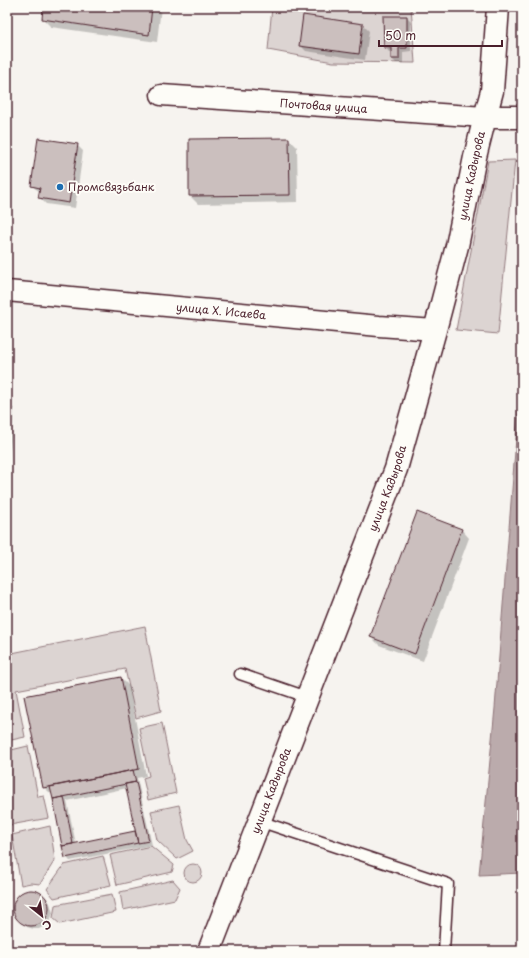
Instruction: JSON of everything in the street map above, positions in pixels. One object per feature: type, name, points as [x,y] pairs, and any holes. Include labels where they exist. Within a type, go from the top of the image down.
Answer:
[{"type":"main road","name":"улица Кадырова","points":[[209,951],[396,469],[457,246],[474,157],[492,91],[498,7]]},
{"type":"main road","points":[[485,117],[522,117]]},
{"type":"street","name":"Почтовая улица","points":[[161,95],[485,117]]},
{"type":"street","name":"улица Х. Исаева","points":[[7,291],[435,330]]},
{"type":"lane","points":[[240,674],[307,697]]},
{"type":"lane","points":[[259,821],[448,884],[444,951]]},
{"type":"shaded area","points":[[272,7],[411,7],[415,63],[333,62],[268,50]]},
{"type":"shaded area","points":[[515,160],[498,334],[456,330],[488,161]]},
{"type":"shaded area","points":[[522,361],[522,873],[479,875],[495,708]]},
{"type":"shaded area","points":[[145,626],[161,711],[136,718],[125,669],[16,690],[25,737],[7,741],[7,654]]},
{"type":"shaded area","points":[[162,723],[176,793],[148,800],[143,778],[149,776],[139,728]]},
{"type":"shaded area","points":[[28,746],[38,797],[44,796],[49,818],[10,825],[7,807],[7,751]]},
{"type":"shaded area","points":[[179,805],[187,840],[193,851],[177,859],[157,840],[151,811]]},
{"type":"shaded area","points":[[50,826],[55,860],[40,884],[31,883],[21,885],[12,835]]},
{"type":"shaded area","points":[[151,846],[174,865],[172,872],[117,885],[110,855]]},
{"type":"shaded area","points":[[103,856],[111,885],[54,898],[47,889],[64,865]]},
{"type":"shaded area","points":[[189,864],[197,864],[202,869],[200,880],[197,882],[189,882],[184,877],[184,869]]},
{"type":"shaded area","points":[[173,880],[180,888],[175,899],[123,910],[120,892]]},
{"type":"shaded area","points":[[112,894],[116,912],[60,924],[53,918],[55,905]]},
{"type":"building","points":[[43,7],[152,7],[149,35],[42,19]]},
{"type":"building","points":[[303,15],[363,24],[359,54],[299,46]]},
{"type":"building","points":[[383,16],[407,16],[407,48],[399,48],[399,59],[391,59],[391,48],[384,48]]},
{"type":"building","points":[[38,138],[78,144],[69,203],[38,198],[40,188],[31,186]]},
{"type":"building","points":[[289,138],[290,195],[189,196],[189,139]]},
{"type":"building","points":[[417,512],[462,529],[415,654],[370,637]]},
{"type":"building","points":[[121,677],[139,769],[43,788],[24,696]]},
{"type":"building","points":[[133,770],[136,782],[53,799],[50,787]]},
{"type":"building","points":[[136,782],[149,841],[138,843],[125,784]]},
{"type":"building","points":[[64,797],[73,844],[62,846],[53,799]]},
{"type":"building","points":[[135,831],[138,843],[65,858],[62,846]]},
{"type":"building","points":[[35,890],[44,895],[48,901],[48,915],[44,921],[35,926],[27,926],[18,921],[14,915],[13,904],[18,895],[24,891]]},
{"type":"place","name":"Промсвязьбанк","points":[[60,187]]}]
